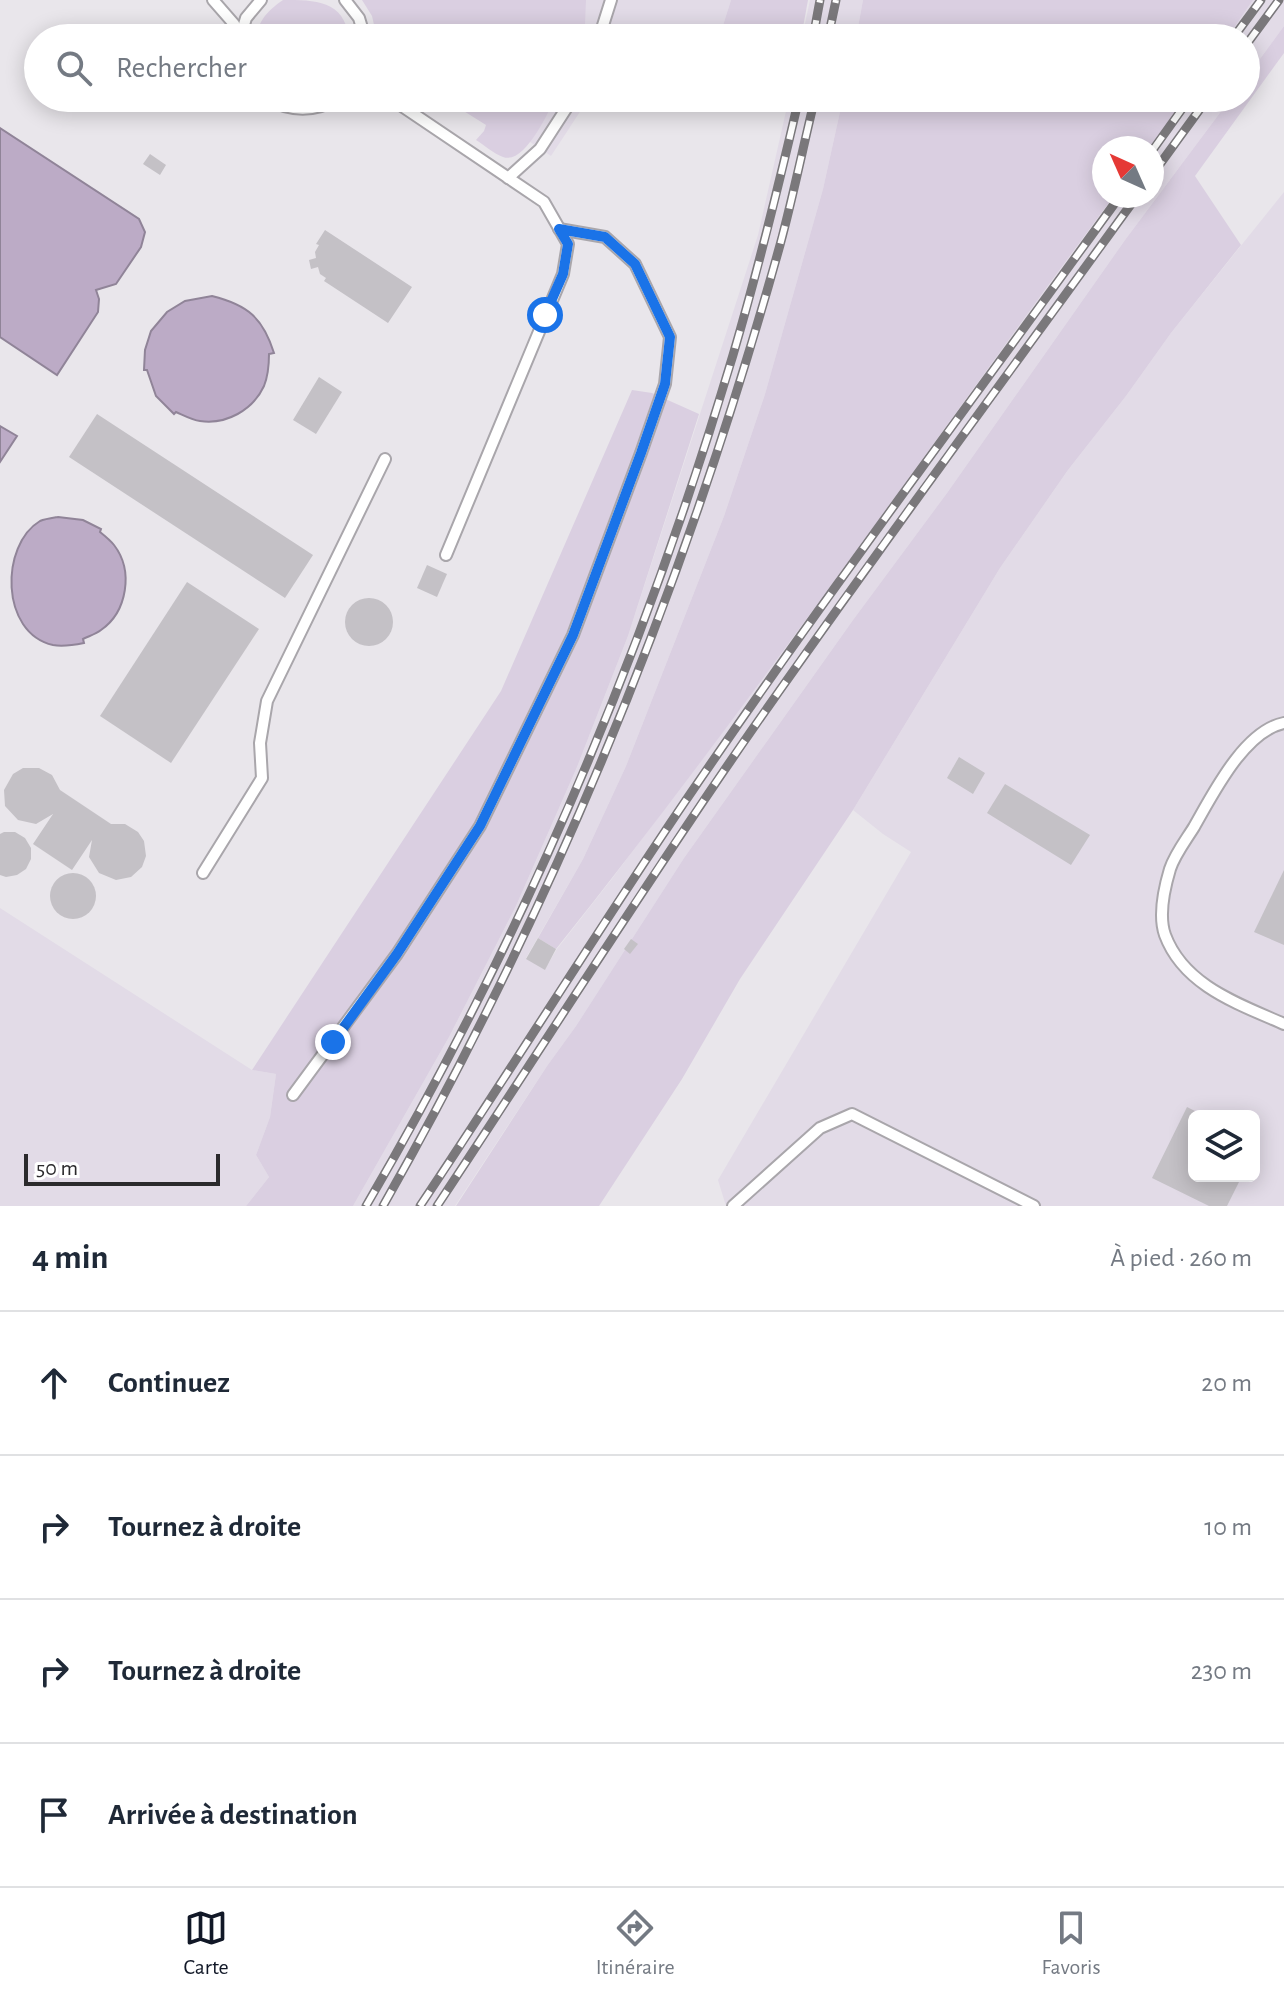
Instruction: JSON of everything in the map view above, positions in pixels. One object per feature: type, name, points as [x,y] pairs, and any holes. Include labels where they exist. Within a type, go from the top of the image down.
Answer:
[{"type":"lane","points":[[213,0],[234,24]]},
{"type":"lane","points":[[244,24],[261,0]]},
{"type":"lane","points":[[345,0],[361,24]]},
{"type":"lane","points":[[603,24],[611,0]]},
{"type":"lane","points":[[411,112],[544,202],[568,244],[563,274],[446,555]]},
{"type":"lane","points":[[508,178],[540,149],[564,112]]},
{"type":"lane","points":[[293,1095],[397,954],[480,826],[573,635],[665,384],[670,337],[635,264],[605,237],[559,229]]},
{"type":"lane","points":[[203,873],[262,778],[260,743],[267,701],[385,459]]},
{"type":"lane","points":[[1284,723],[1275,725],[1252,742],[1228,769],[1171,867],[1161,908],[1164,933],[1186,968],[1221,996],[1284,1024]]},
{"type":"lane","points":[[733,1206],[820,1128],[852,1114],[1034,1206]]},
{"type":"shaded area","points":[[283,0],[317,2],[334,9],[345,24],[260,24]]},
{"type":"shaded area","points":[[362,0],[586,0],[585,24],[374,24]]},
{"type":"shaded area","points":[[395,0],[731,0],[723,24],[402,24]]},
{"type":"shaded area","points":[[731,0],[808,0],[804,24],[723,24]]},
{"type":"shaded area","points":[[810,0],[863,0],[859,24],[805,24]]},
{"type":"shaded area","points":[[863,0],[1253,0],[1237,24],[859,24]]},
{"type":"shaded area","points":[[1253,0],[1284,0],[1284,26],[1260,59],[1260,24],[1237,24]]},
{"type":"shaded area","points":[[1284,26],[1284,53],[1260,86],[1260,59]]},
{"type":"shaded area","points":[[465,112],[548,112],[527,146],[511,157],[500,156],[476,140],[486,125]]},
{"type":"shaded area","points":[[485,112],[580,112],[551,156]]},
{"type":"shaded area","points":[[786,112],[840,112],[823,189],[765,394],[724,516],[626,766],[583,859],[526,958],[545,969],[1105,208],[1149,208],[684,858],[455,1206],[353,1206],[449,1037],[516,906],[577,767],[628,636],[758,235]]},
{"type":"shaded area","points":[[840,112],[1175,112],[1158,136],[1092,136],[1092,208],[1105,208],[769,670],[556,949],[538,938],[583,859],[626,766],[724,516],[765,394],[823,189]]},
{"type":"shaded area","points":[[1175,112],[1221,112],[1164,188],[1164,136],[1158,136]]},
{"type":"shaded area","points":[[1221,112],[1241,112],[1195,176],[1241,245],[1068,470],[1000,568],[853,810],[740,979],[682,1079],[599,1206],[456,1206],[684,858],[1149,208],[1164,208],[1164,188]]},
{"type":"shaded area","points":[[0,128],[139,219],[145,232],[141,247],[116,284],[96,290],[98,312],[57,375],[0,337]]},
{"type":"shaded area","points":[[1284,192],[1284,1206],[726,1206],[718,1180],[911,852],[853,810],[1000,568],[1068,470],[1171,333]]},
{"type":"shaded area","points":[[212,296],[235,304],[252,315],[265,331],[274,353],[269,354],[265,382],[253,402],[238,414],[210,422],[174,414],[156,396],[147,370],[144,370],[145,350],[151,331],[167,312],[185,301]]},
{"type":"shaded area","points":[[632,390],[652,393],[699,414],[628,636],[577,767],[516,906],[449,1037],[353,1206],[246,1206],[269,1177],[256,1155],[270,1117],[276,1074],[252,1070],[501,691]]},
{"type":"shaded area","points":[[0,426],[17,436],[0,462]]},
{"type":"shaded area","points":[[58,517],[83,520],[101,529],[100,532],[120,555],[126,579],[122,602],[110,622],[83,639],[84,643],[65,646],[53,645],[36,637],[23,624],[15,607],[12,588],[18,549],[27,533],[40,521]]},
{"type":"shaded area","points":[[0,908],[252,1070],[276,1074],[270,1117],[256,1155],[269,1177],[246,1206],[0,1206]]},
{"type":"building","points":[[150,154],[166,165],[160,175],[143,164]]},
{"type":"building","points":[[325,230],[412,287],[388,323],[324,281],[326,278],[320,274],[318,267],[311,269],[309,260],[316,258],[319,245],[316,244]]},
{"type":"building","points":[[319,377],[342,392],[316,434],[293,420]]},
{"type":"building","points":[[97,414],[313,555],[285,598],[69,457]]},
{"type":"building","points":[[427,565],[447,574],[437,597],[417,588]]},
{"type":"building","points":[[187,582],[259,629],[171,763],[100,716]]},
{"type":"building","points":[[369,598],[386,605],[393,622],[386,639],[369,646],[352,639],[345,622],[352,605]]},
{"type":"building","points":[[959,757],[985,773],[973,794],[947,778]]},
{"type":"building","points":[[23,768],[39,768],[52,775],[60,790],[111,824],[125,824],[138,832],[144,841],[146,856],[142,867],[131,877],[116,880],[99,873],[89,857],[92,840],[72,870],[33,844],[53,814],[36,824],[18,820],[5,806],[4,790],[13,774]]},
{"type":"building","points":[[1005,784],[1090,835],[1071,865],[987,813]]},
{"type":"building","points":[[15,832],[25,838],[31,848],[31,859],[26,869],[6,877],[0,875],[0,834]]},
{"type":"building","points":[[1284,870],[1284,945],[1254,932]]},
{"type":"building","points":[[73,873],[89,880],[96,896],[89,912],[73,919],[57,912],[50,896],[57,880]]},
{"type":"building","points":[[538,938],[556,949],[545,970],[526,959]]},
{"type":"building","points":[[631,939],[638,944],[630,954],[624,949]]},
{"type":"building","points":[[1187,1107],[1193,1110],[1188,1110],[1188,1182],[1239,1182],[1227,1206],[1209,1206],[1152,1178]]},
{"type":"railway","points":[[816,24],[820,0]]},
{"type":"railway","points":[[831,24],[836,0]]},
{"type":"railway","points":[[1243,24],[1261,0]]},
{"type":"railway","points":[[1260,26],[1279,0]]},
{"type":"railway","points":[[366,1206],[477,1002],[575,791],[619,684],[698,466],[733,355],[796,112]]},
{"type":"railway","points":[[383,1206],[505,975],[560,857],[659,617],[743,370],[780,245],[812,112]]},
{"type":"railway","points":[[1163,136],[1180,112]]},
{"type":"railway","points":[[1164,158],[1198,112]]},
{"type":"railway","points":[[420,1206],[650,853],[737,726],[1111,208]]},
{"type":"railway","points":[[437,1206],[713,786],[896,527],[1128,208]]},
{"type":"route","points":[[333,1042],[397,954],[480,826],[573,635],[665,384],[670,337],[635,264],[605,237],[559,229],[568,244],[563,274],[545,315]]}]
